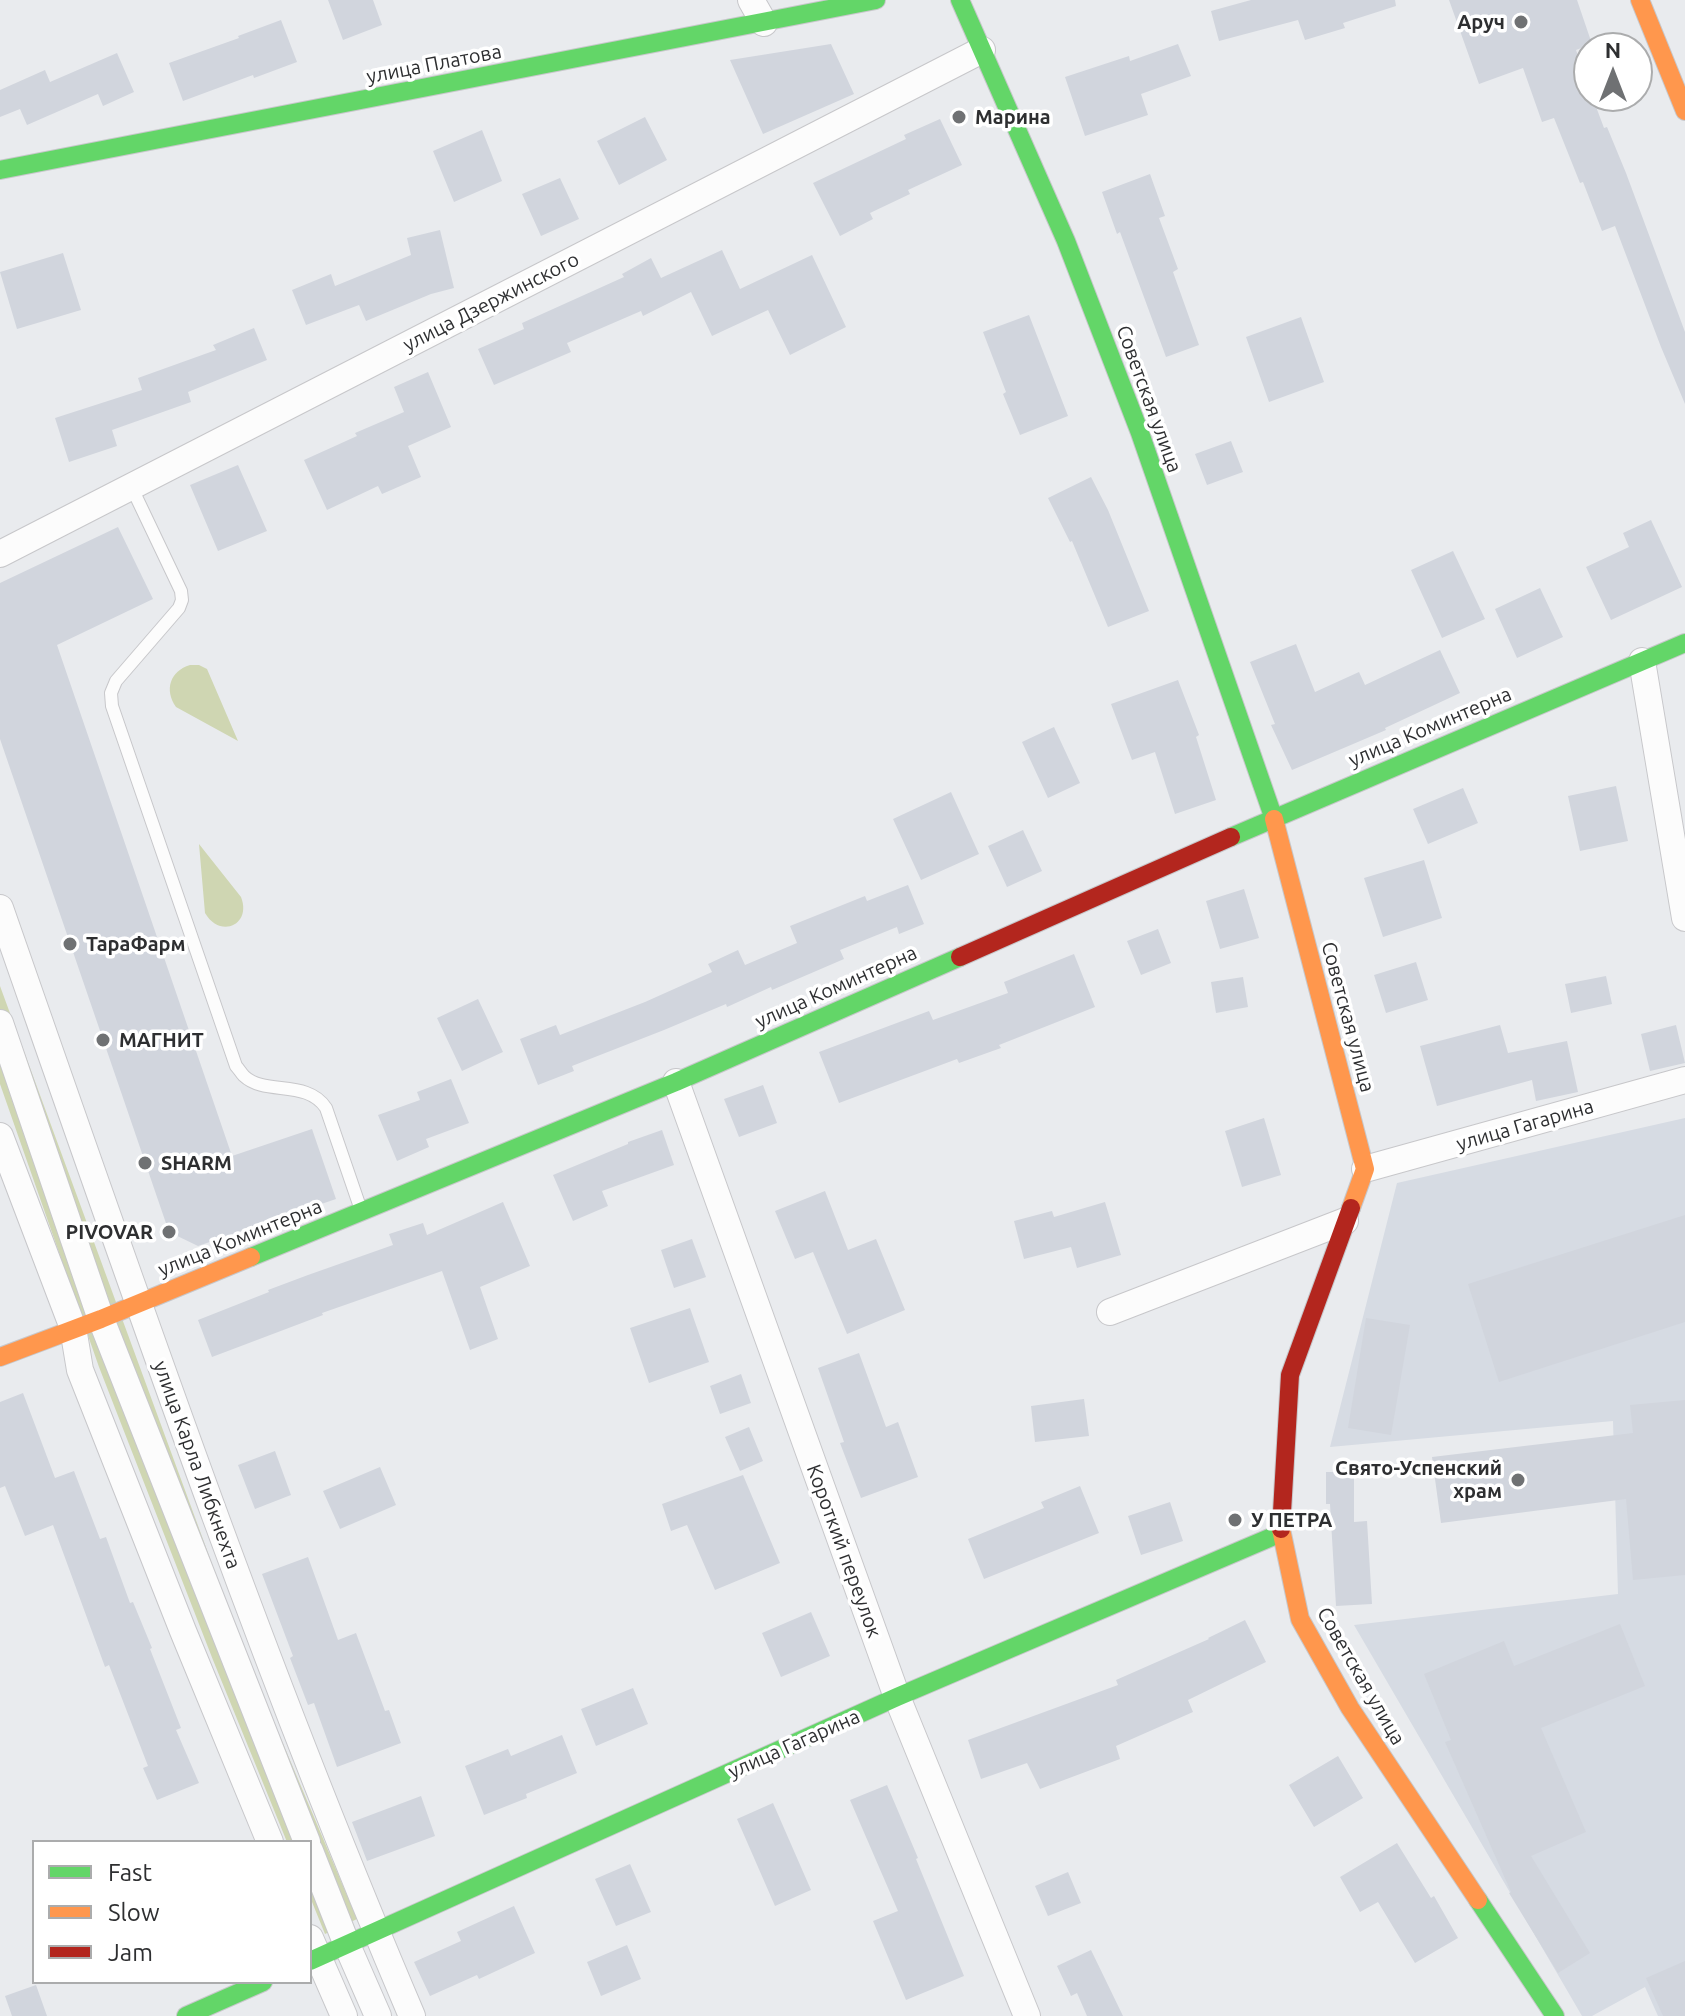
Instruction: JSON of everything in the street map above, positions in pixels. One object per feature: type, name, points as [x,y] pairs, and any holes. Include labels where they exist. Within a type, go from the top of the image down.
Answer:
[{"type":"street","name":"улица Платова","points":[[0,170],[757,11],[876,0]]},
{"type":"street","name":"Советская улица","points":[[960,0],[1066,241],[1134,418],[1274,818],[1365,1169],[1290,1375],[1281,1533],[1300,1619],[1343,1695],[1555,2016]]},
{"type":"street","points":[[1640,0],[1685,111]]},
{"type":"street","name":"улица Дзержинского","points":[[0,554],[982,50]]},
{"type":"street","name":"улица Коминтерна","points":[[0,1357],[101,1319],[676,1082],[1274,818],[1685,643]]},
{"type":"street","points":[[1642,661],[1685,918]]},
{"type":"street","name":"улица Карла Либкнехта","points":[[0,908],[241,1587],[376,1933],[412,2016]]},
{"type":"street","name":"улица Карла Либкнехта","points":[[0,1023],[101,1319],[306,1840]]},
{"type":"street","name":"улица Гагарина","points":[[1365,1169],[1685,1080]]},
{"type":"street","name":"Короткий переулок","points":[[676,1082],[897,1697],[1027,2016]]},
{"type":"street","points":[[0,1136],[73,1328],[80,1370],[269,1840]]},
{"type":"street","points":[[1110,1312],[1345,1221]]},
{"type":"street","name":"улица Гагарина","points":[[313,1952],[347,1945],[376,1933],[897,1697],[1281,1533]]},
{"type":"street","points":[[312,1856],[378,2016]]},
{"type":"street","points":[[313,1952],[344,2016]]},
{"type":"street","points":[[186,2016],[258,1984]]},
{"type":"lane","points":[[131,486],[181,591],[182,600],[179,608],[116,681],[111,693],[112,706],[236,1066],[244,1077],[254,1083],[311,1093],[320,1099],[326,1108],[362,1211]]},
{"type":"shaded area","points":[[1685,1118],[1685,2016],[1658,2016],[1645,1987],[1592,2016],[1582,2016],[1354,1625],[1618,1594],[1613,1421],[1330,1447],[1397,1183]]},
{"type":"green space","points":[[190,665],[207,669],[238,741],[176,707],[172,701],[170,688],[174,676]]},
{"type":"green space","points":[[199,844],[241,897],[242,915],[233,925],[218,925],[205,913]]},
{"type":"green space","points":[[0,986],[244,1651],[357,1919],[325,1934],[312,1902],[312,1840],[286,1840],[99,1367],[0,1084]]},
{"type":"building","points":[[328,0],[373,0],[382,25],[343,40]]},
{"type":"building","points":[[1251,0],[1395,0],[1396,6],[1343,23],[1345,28],[1305,40],[1298,20],[1219,41],[1211,11]]},
{"type":"building","points":[[1449,0],[1577,0],[1588,32],[1573,32],[1573,112],[1598,112],[1626,173],[1685,332],[1685,404],[1615,226],[1602,231],[1554,118],[1542,122],[1523,68],[1479,84]]},
{"type":"building","points":[[281,20],[297,62],[183,101],[169,63]]},
{"type":"building","points":[[831,44],[854,94],[763,134],[730,60]]},
{"type":"building","points":[[1178,44],[1191,76],[1141,94],[1148,115],[1085,136],[1065,77],[1129,56],[1130,61]]},
{"type":"building","points":[[117,53],[134,92],[103,106],[98,94],[27,125],[20,109],[0,117],[0,90],[45,70],[50,82]]},
{"type":"building","points":[[645,117],[667,160],[619,185],[597,141]]},
{"type":"building","points":[[940,119],[962,165],[908,190],[910,194],[870,213],[873,219],[840,236],[813,183],[906,139],[904,135]]},
{"type":"building","points":[[482,130],[502,181],[454,202],[433,151]]},
{"type":"building","points":[[1150,174],[1165,216],[1159,218],[1178,269],[1173,272],[1199,345],[1166,357],[1102,192]]},
{"type":"building","points":[[560,178],[579,219],[541,236],[522,194]]},
{"type":"building","points":[[440,230],[454,288],[431,294],[366,321],[359,305],[306,325],[292,290],[331,274],[335,286],[411,255],[407,238]]},
{"type":"building","points":[[722,250],[740,289],[812,255],[846,327],[790,355],[768,310],[712,336],[691,292],[643,316],[641,311],[567,343],[571,352],[494,385],[478,349],[524,329],[522,323],[624,277],[622,274],[651,258],[661,278]]},
{"type":"building","points":[[63,253],[81,310],[17,329],[0,272]]},
{"type":"building","points":[[1029,315],[1068,416],[1020,435],[983,332]]},
{"type":"building","points":[[1301,317],[1324,382],[1269,402],[1246,337]]},
{"type":"building","points":[[254,328],[267,360],[188,392],[191,402],[112,430],[117,446],[69,462],[55,418],[142,390],[138,378],[216,350],[213,345]]},
{"type":"building","points":[[428,372],[451,427],[408,446],[421,477],[382,494],[378,486],[327,510],[304,460],[404,412],[394,387]]},
{"type":"building","points":[[1231,441],[1243,472],[1207,485],[1195,454]]},
{"type":"building","points":[[238,465],[267,531],[218,551],[190,485]]},
{"type":"building","points":[[1091,477],[1108,510],[1149,611],[1108,627],[1072,541],[1048,498]]},
{"type":"building","points":[[1651,520],[1682,587],[1611,620],[1586,567],[1629,547],[1623,533]]},
{"type":"building","points":[[118,527],[153,599],[57,645],[232,1156],[312,1129],[336,1199],[198,1246],[169,1232],[0,739],[0,583]]},
{"type":"building","points":[[1453,551],[1485,619],[1442,638],[1411,570]]},
{"type":"building","points":[[1540,588],[1563,637],[1517,658],[1495,609]]},
{"type":"building","points":[[1296,644],[1315,692],[1359,672],[1365,685],[1440,650],[1460,693],[1386,730],[1292,770],[1271,725],[1275,724],[1250,662]]},
{"type":"building","points":[[1178,680],[1199,735],[1196,737],[1216,800],[1175,814],[1155,752],[1132,760],[1111,704]]},
{"type":"building","points":[[1054,727],[1080,783],[1048,798],[1022,742]]},
{"type":"building","points":[[1616,786],[1628,841],[1580,851],[1568,796]]},
{"type":"building","points":[[1463,788],[1478,823],[1428,844],[1413,809]]},
{"type":"building","points":[[951,792],[979,854],[921,880],[893,819]]},
{"type":"building","points":[[1023,830],[1042,871],[1007,887],[988,846]]},
{"type":"building","points":[[1424,860],[1442,918],[1383,937],[1364,878]]},
{"type":"building","points":[[908,885],[924,924],[899,934],[897,927],[840,950],[844,959],[772,990],[771,987],[727,1007],[726,1004],[572,1066],[574,1071],[538,1085],[520,1039],[556,1025],[560,1035],[645,1002],[712,972],[708,964],[738,950],[745,965],[797,943],[790,926],[865,896],[867,901]]},
{"type":"building","points":[[1244,889],[1259,938],[1220,949],[1206,901]]},
{"type":"building","points":[[1158,929],[1171,963],[1141,975],[1127,941]]},
{"type":"building","points":[[1074,954],[1095,1007],[999,1045],[1001,1048],[959,1063],[957,1059],[839,1103],[819,1052],[929,1011],[933,1020],[1008,993],[1004,982]]},
{"type":"building","points":[[1416,962],[1428,1000],[1386,1013],[1374,975]]},
{"type":"building","points":[[1606,976],[1612,1004],[1571,1013],[1565,984]]},
{"type":"building","points":[[1243,977],[1248,1007],[1216,1013],[1211,982]]},
{"type":"building","points":[[478,999],[503,1052],[462,1071],[437,1018]]},
{"type":"building","points":[[1500,1025],[1508,1053],[1567,1041],[1578,1092],[1536,1101],[1532,1080],[1437,1106],[1420,1046]]},
{"type":"building","points":[[1676,1025],[1685,1063],[1650,1071],[1641,1034]]},
{"type":"building","points":[[451,1079],[469,1123],[426,1139],[429,1147],[397,1161],[378,1115],[420,1100],[417,1092]]},
{"type":"building","points":[[763,1085],[777,1123],[739,1137],[724,1099]]},
{"type":"building","points":[[1264,1118],[1281,1175],[1242,1187],[1225,1131]]},
{"type":"building","points":[[662,1130],[674,1165],[602,1191],[608,1206],[573,1221],[553,1175]]},
{"type":"building","points":[[825,1191],[848,1250],[876,1239],[905,1310],[847,1334],[813,1252],[795,1259],[775,1211]]},
{"type":"building","points":[[503,1202],[530,1266],[480,1287],[498,1339],[470,1350],[442,1271],[322,1313],[212,1357],[198,1320],[268,1290],[393,1245],[389,1234],[423,1223],[427,1235]]},
{"type":"building","points":[[1105,1202],[1121,1255],[1077,1268],[1071,1247],[1024,1259],[1014,1221],[1052,1211],[1054,1217]]},
{"type":"building","points":[[1685,1215],[1685,1322],[1499,1382],[1468,1284]]},
{"type":"building","points":[[692,1239],[706,1277],[674,1288],[661,1250]]},
{"type":"building","points":[[690,1308],[709,1362],[649,1383],[630,1328]]},
{"type":"building","points":[[1366,1318],[1410,1325],[1391,1435],[1348,1428]]},
{"type":"building","points":[[859,1353],[886,1427],[898,1422],[918,1477],[861,1498],[840,1443],[844,1442],[818,1368]]},
{"type":"building","points":[[741,1374],[751,1403],[720,1414],[710,1386]]},
{"type":"building","points":[[23,1393],[55,1478],[74,1471],[100,1539],[106,1537],[181,1728],[176,1730],[199,1783],[157,1800],[143,1768],[148,1766],[109,1665],[105,1667],[53,1525],[25,1536],[5,1486],[0,1488],[0,1402]]},
{"type":"building","points":[[1084,1399],[1089,1436],[1035,1442],[1031,1406]]},
{"type":"building","points":[[1685,1400],[1685,1575],[1633,1580],[1626,1499],[1441,1523],[1432,1457],[1633,1433],[1630,1405]]},
{"type":"building","points":[[749,1427],[763,1461],[740,1471],[725,1437]]},
{"type":"building","points":[[275,1451],[291,1495],[255,1509],[238,1465]]},
{"type":"building","points":[[380,1467],[396,1505],[340,1529],[323,1491]]},
{"type":"building","points":[[1326,1472],[1354,1472],[1354,1522],[1367,1521],[1372,1604],[1336,1606]]},
{"type":"building","points":[[743,1475],[780,1563],[715,1590],[687,1525],[671,1531],[662,1504]]},
{"type":"building","points":[[1080,1486],[1099,1533],[984,1579],[968,1539],[1044,1508],[1041,1502]]},
{"type":"building","points":[[1170,1502],[1183,1541],[1141,1555],[1128,1516]]},
{"type":"building","points":[[308,1557],[338,1640],[356,1633],[385,1711],[389,1710],[401,1743],[337,1767],[314,1703],[308,1705],[262,1574]]},
{"type":"building","points":[[811,1612],[830,1656],[781,1677],[762,1633]]},
{"type":"building","points":[[1245,1620],[1266,1662],[1188,1700],[1193,1712],[1116,1746],[1120,1759],[1040,1789],[1027,1763],[981,1779],[968,1740],[1118,1685],[1116,1680]]},
{"type":"building","points":[[1620,1624],[1645,1686],[1541,1728],[1586,1832],[1531,1856],[1590,1953],[1558,1973],[1509,1893],[1445,1742],[1451,1740],[1424,1674],[1504,1641],[1514,1666]]},
{"type":"building","points":[[633,1688],[648,1724],[596,1746],[581,1709]]},
{"type":"building","points":[[562,1735],[577,1773],[484,1815],[465,1766],[508,1749],[511,1756]]},
{"type":"building","points":[[1338,1756],[1363,1798],[1314,1827],[1289,1785]]},
{"type":"building","points":[[887,1785],[964,1976],[906,2000],[873,1921],[898,1911],[850,1800]]},
{"type":"building","points":[[421,1796],[435,1836],[367,1861],[352,1822]]},
{"type":"building","points":[[773,1803],[811,1890],[775,1906],[737,1819]]},
{"type":"building","points":[[1397,1843],[1431,1898],[1434,1896],[1458,1938],[1415,1963],[1378,1902],[1360,1912],[1340,1877]]},
{"type":"building","points":[[630,1864],[651,1912],[616,1926],[595,1879]]},
{"type":"building","points":[[1068,1872],[1081,1903],[1048,1916],[1035,1886]]},
{"type":"building","points":[[514,1906],[535,1953],[479,1979],[477,1975],[430,1996],[414,1962],[461,1941],[457,1932]]},
{"type":"building","points":[[627,1945],[641,1979],[601,1996],[587,1962]]},
{"type":"building","points":[[1091,1950],[1123,2016],[1087,2016],[1077,1993],[1071,1996],[1057,1966]]},
{"type":"building","points":[[1685,1961],[1685,2016],[1663,2016],[1646,1978]]},
{"type":"building","points":[[36,1985],[47,2016],[12,2016],[5,1996]]},
{"type":"traffic: fast","points":[[0,170],[876,0]]},
{"type":"traffic: fast","points":[[960,0],[1066,241],[1140,433],[1274,819]]},
{"type":"traffic: fast","points":[[1231,837],[1685,643]]},
{"type":"traffic: fast","points":[[251,1257],[676,1082],[960,957]]},
{"type":"traffic: fast","points":[[312,1960],[897,1697],[1281,1533]]},
{"type":"traffic: fast","points":[[1478,1900],[1555,2016]]},
{"type":"traffic: fast","points":[[186,2016],[258,1984]]},
{"type":"traffic: slow","points":[[1640,0],[1685,111]]},
{"type":"traffic: slow","points":[[1274,819],[1365,1169],[1351,1208]]},
{"type":"traffic: slow","points":[[0,1357],[251,1257]]},
{"type":"traffic: slow","points":[[1281,1529],[1300,1619],[1350,1708],[1478,1900]]},
{"type":"traffic: jam","points":[[960,957],[1231,837]]},
{"type":"traffic: jam","points":[[1281,1529],[1290,1375],[1351,1208]]},
{"type":"place","name":"Аруч","points":[[1521,22]]},
{"type":"place","name":"Марина","points":[[959,117]]},
{"type":"place","name":"ТараФарм","points":[[70,944]]},
{"type":"place","name":"МАГНИТ","points":[[103,1040]]},
{"type":"place","name":"SHARM","points":[[145,1163]]},
{"type":"place","name":"PIVOVAR","points":[[169,1232]]},
{"type":"place","name":"Свято-Успенский храм","points":[[1518,1480]]},
{"type":"place","name":"У ПЕТРА","points":[[1235,1520]]}]
